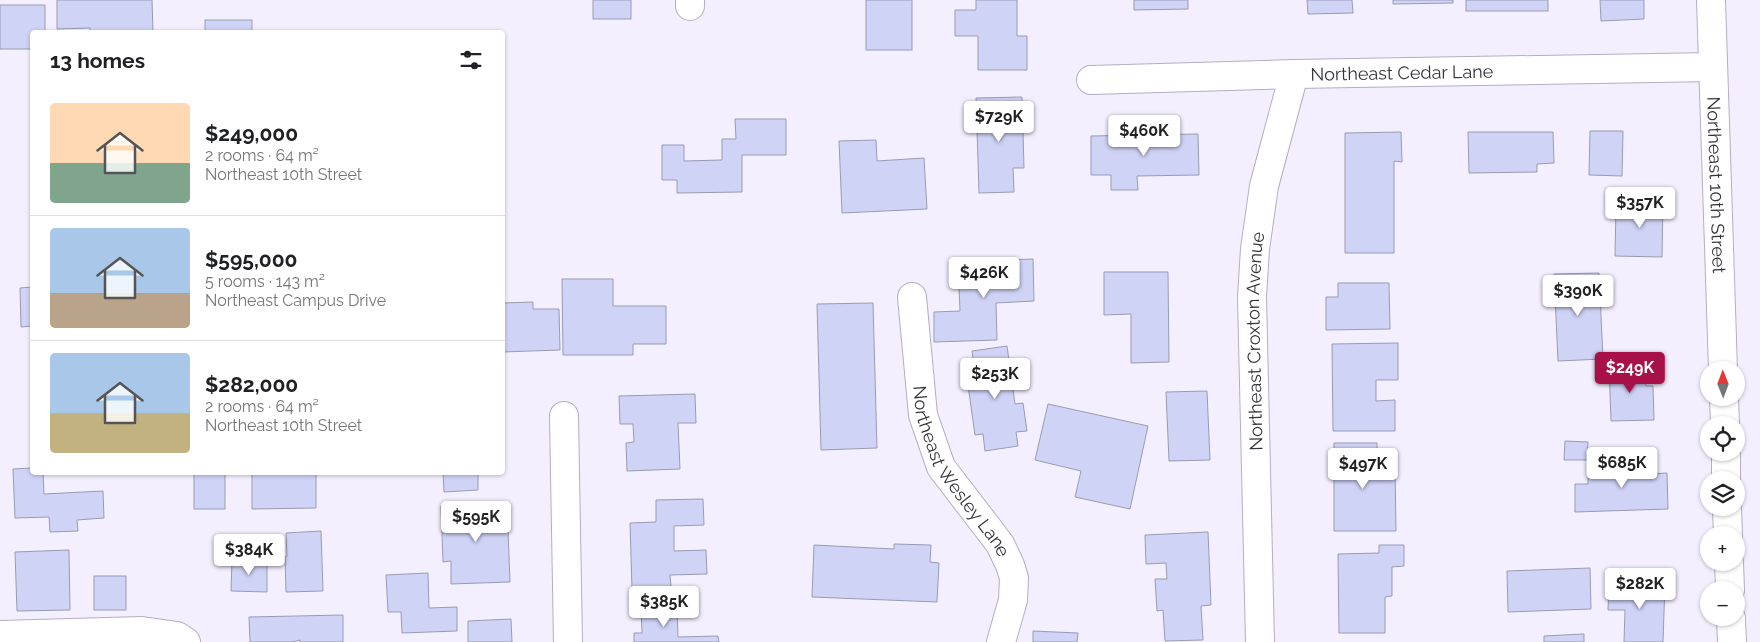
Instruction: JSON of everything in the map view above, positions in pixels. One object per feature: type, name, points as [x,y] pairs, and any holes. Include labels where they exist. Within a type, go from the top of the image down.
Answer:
[{"type":"street","name":"Northeast 10th Street","points":[[1711,0],[1723,361]]},
{"type":"street","name":"Northeast Cedar Lane","points":[[1091,80],[1294,74],[1713,67]]},
{"type":"street","name":"Northeast Croxton Avenue","points":[[1260,642],[1252,307],[1253,278],[1264,186],[1294,74]]},
{"type":"street","name":"Northeast Wesley Lane","points":[[912,297],[923,415],[940,467],[1000,544],[1014,578],[1013,600],[1000,642]]},
{"type":"street","points":[[564,416],[568,642]]},
{"type":"street","points":[[1731,626],[1732,642]]},
{"type":"street","points":[[0,635],[142,631],[177,636],[186,642]]},
{"type":"building","points":[[57,0],[152,0],[153,30],[57,29]]},
{"type":"building","points":[[593,0],[631,0],[631,19],[593,19]]},
{"type":"building","points":[[866,0],[912,0],[912,50],[866,50]]},
{"type":"building","points":[[976,0],[1017,0],[1017,36],[1027,36],[1027,70],[978,70],[978,36],[955,36],[955,10],[976,10]]},
{"type":"building","points":[[1134,0],[1188,0],[1188,9],[1134,10]]},
{"type":"building","points":[[1307,0],[1352,0],[1353,13],[1308,14]]},
{"type":"building","points":[[1393,0],[1453,0],[1453,3],[1393,4]]},
{"type":"building","points":[[1466,0],[1548,0],[1548,11],[1466,11]]},
{"type":"building","points":[[1600,0],[1644,0],[1644,19],[1601,21]]},
{"type":"building","points":[[0,5],[45,5],[45,30],[30,30],[30,49],[0,49]]},
{"type":"building","points":[[205,20],[252,20],[252,30],[205,30]]},
{"type":"building","points":[[1022,97],[1024,168],[1013,168],[1014,192],[979,193],[976,98]]},
{"type":"building","points":[[735,119],[786,119],[786,155],[742,155],[742,192],[677,193],[677,180],[662,180],[662,145],[684,145],[684,161],[722,160],[722,139],[736,139]]},
{"type":"building","points":[[1590,131],[1623,131],[1622,176],[1589,175]]},
{"type":"building","points":[[1401,132],[1402,162],[1394,161],[1394,253],[1345,253],[1345,133]]},
{"type":"building","points":[[1468,132],[1553,132],[1554,163],[1537,164],[1537,172],[1469,173]]},
{"type":"building","points":[[1198,134],[1199,175],[1137,176],[1138,190],[1111,190],[1111,175],[1091,175],[1091,136]]},
{"type":"building","points":[[876,140],[877,161],[924,158],[927,209],[842,213],[839,141]]},
{"type":"building","points":[[1638,197],[1663,198],[1662,257],[1615,256],[1616,206],[1637,206]]},
{"type":"building","points":[[1033,259],[1034,301],[996,303],[997,340],[934,342],[934,312],[960,311],[958,262]]},
{"type":"building","points":[[1104,272],[1168,272],[1169,362],[1131,363],[1131,314],[1104,315]]},
{"type":"building","points":[[1599,273],[1603,359],[1558,361],[1554,274]]},
{"type":"building","points":[[562,279],[613,279],[613,306],[666,306],[666,344],[633,344],[633,355],[563,355]]},
{"type":"building","points":[[1338,283],[1389,283],[1390,329],[1326,330],[1326,297],[1338,297]]},
{"type":"building","points":[[30,287],[30,326],[21,327],[20,288]]},
{"type":"building","points":[[533,302],[533,309],[559,309],[560,350],[505,352],[505,303]]},
{"type":"building","points":[[873,303],[877,448],[821,450],[817,304]]},
{"type":"building","points":[[1398,343],[1398,380],[1376,380],[1376,401],[1395,400],[1395,431],[1333,431],[1332,344]]},
{"type":"building","points":[[1007,346],[1015,404],[1023,403],[1027,431],[1016,432],[1018,446],[985,451],[983,434],[975,435],[967,378],[976,377],[972,351]]},
{"type":"building","points":[[1645,364],[1646,386],[1653,386],[1654,420],[1611,421],[1609,365]]},
{"type":"building","points":[[1207,391],[1210,460],[1169,461],[1166,392]]},
{"type":"building","points":[[695,394],[696,423],[678,423],[680,469],[627,471],[626,443],[634,442],[633,424],[620,424],[619,396]]},
{"type":"building","points":[[1048,404],[1148,426],[1130,509],[1075,497],[1081,471],[1035,460]]},
{"type":"building","points":[[1565,441],[1588,442],[1587,460],[1564,460]]},
{"type":"building","points":[[1334,443],[1377,443],[1377,467],[1395,467],[1396,531],[1334,531]]},
{"type":"building","points":[[1649,464],[1649,474],[1667,473],[1668,509],[1575,512],[1575,484],[1588,484],[1588,466]]},
{"type":"building","points":[[30,468],[30,475],[43,475],[44,494],[103,491],[104,518],[77,520],[78,531],[50,532],[49,517],[15,518],[13,469]]},
{"type":"building","points":[[194,475],[225,475],[225,509],[194,509]]},
{"type":"building","points":[[252,475],[316,475],[316,508],[252,509]]},
{"type":"building","points":[[443,475],[478,475],[478,490],[444,492]]},
{"type":"building","points":[[703,499],[704,525],[674,526],[674,551],[706,550],[707,574],[670,575],[671,587],[632,589],[630,523],[656,522],[656,500]]},
{"type":"building","points":[[507,504],[510,582],[451,584],[451,561],[443,562],[441,506]]},
{"type":"building","points":[[321,531],[323,591],[286,592],[286,533]]},
{"type":"building","points":[[1208,532],[1211,605],[1201,606],[1203,640],[1165,641],[1163,610],[1157,611],[1155,579],[1167,579],[1166,563],[1146,564],[1145,535]]},
{"type":"building","points":[[894,544],[931,545],[930,562],[939,563],[937,602],[812,597],[814,545],[894,549]]},
{"type":"building","points":[[1379,545],[1404,545],[1404,566],[1392,567],[1392,596],[1385,597],[1385,633],[1339,633],[1338,554],[1379,553]]},
{"type":"building","points":[[69,550],[70,610],[17,611],[15,552]]},
{"type":"building","points":[[232,560],[267,560],[267,592],[231,591]]},
{"type":"building","points":[[1590,568],[1591,609],[1508,612],[1507,571]]},
{"type":"building","points":[[428,573],[429,608],[457,607],[457,631],[402,633],[401,612],[388,612],[386,575]]},
{"type":"building","points":[[94,576],[126,576],[126,610],[94,610]]},
{"type":"building","points":[[1609,582],[1665,583],[1663,642],[1624,642],[1625,610],[1608,610]]},
{"type":"building","points":[[677,607],[678,637],[718,636],[719,642],[634,642],[634,633],[642,633],[641,609]]},
{"type":"building","points":[[343,615],[343,642],[300,642],[300,640],[292,642],[250,642],[249,617]]},
{"type":"building","points":[[511,619],[512,642],[468,642],[468,621]]},
{"type":"building","points":[[1033,631],[1078,633],[1077,642],[1033,642]]},
{"type":"building","points":[[1584,634],[1584,642],[1544,642],[1544,636]]}]
